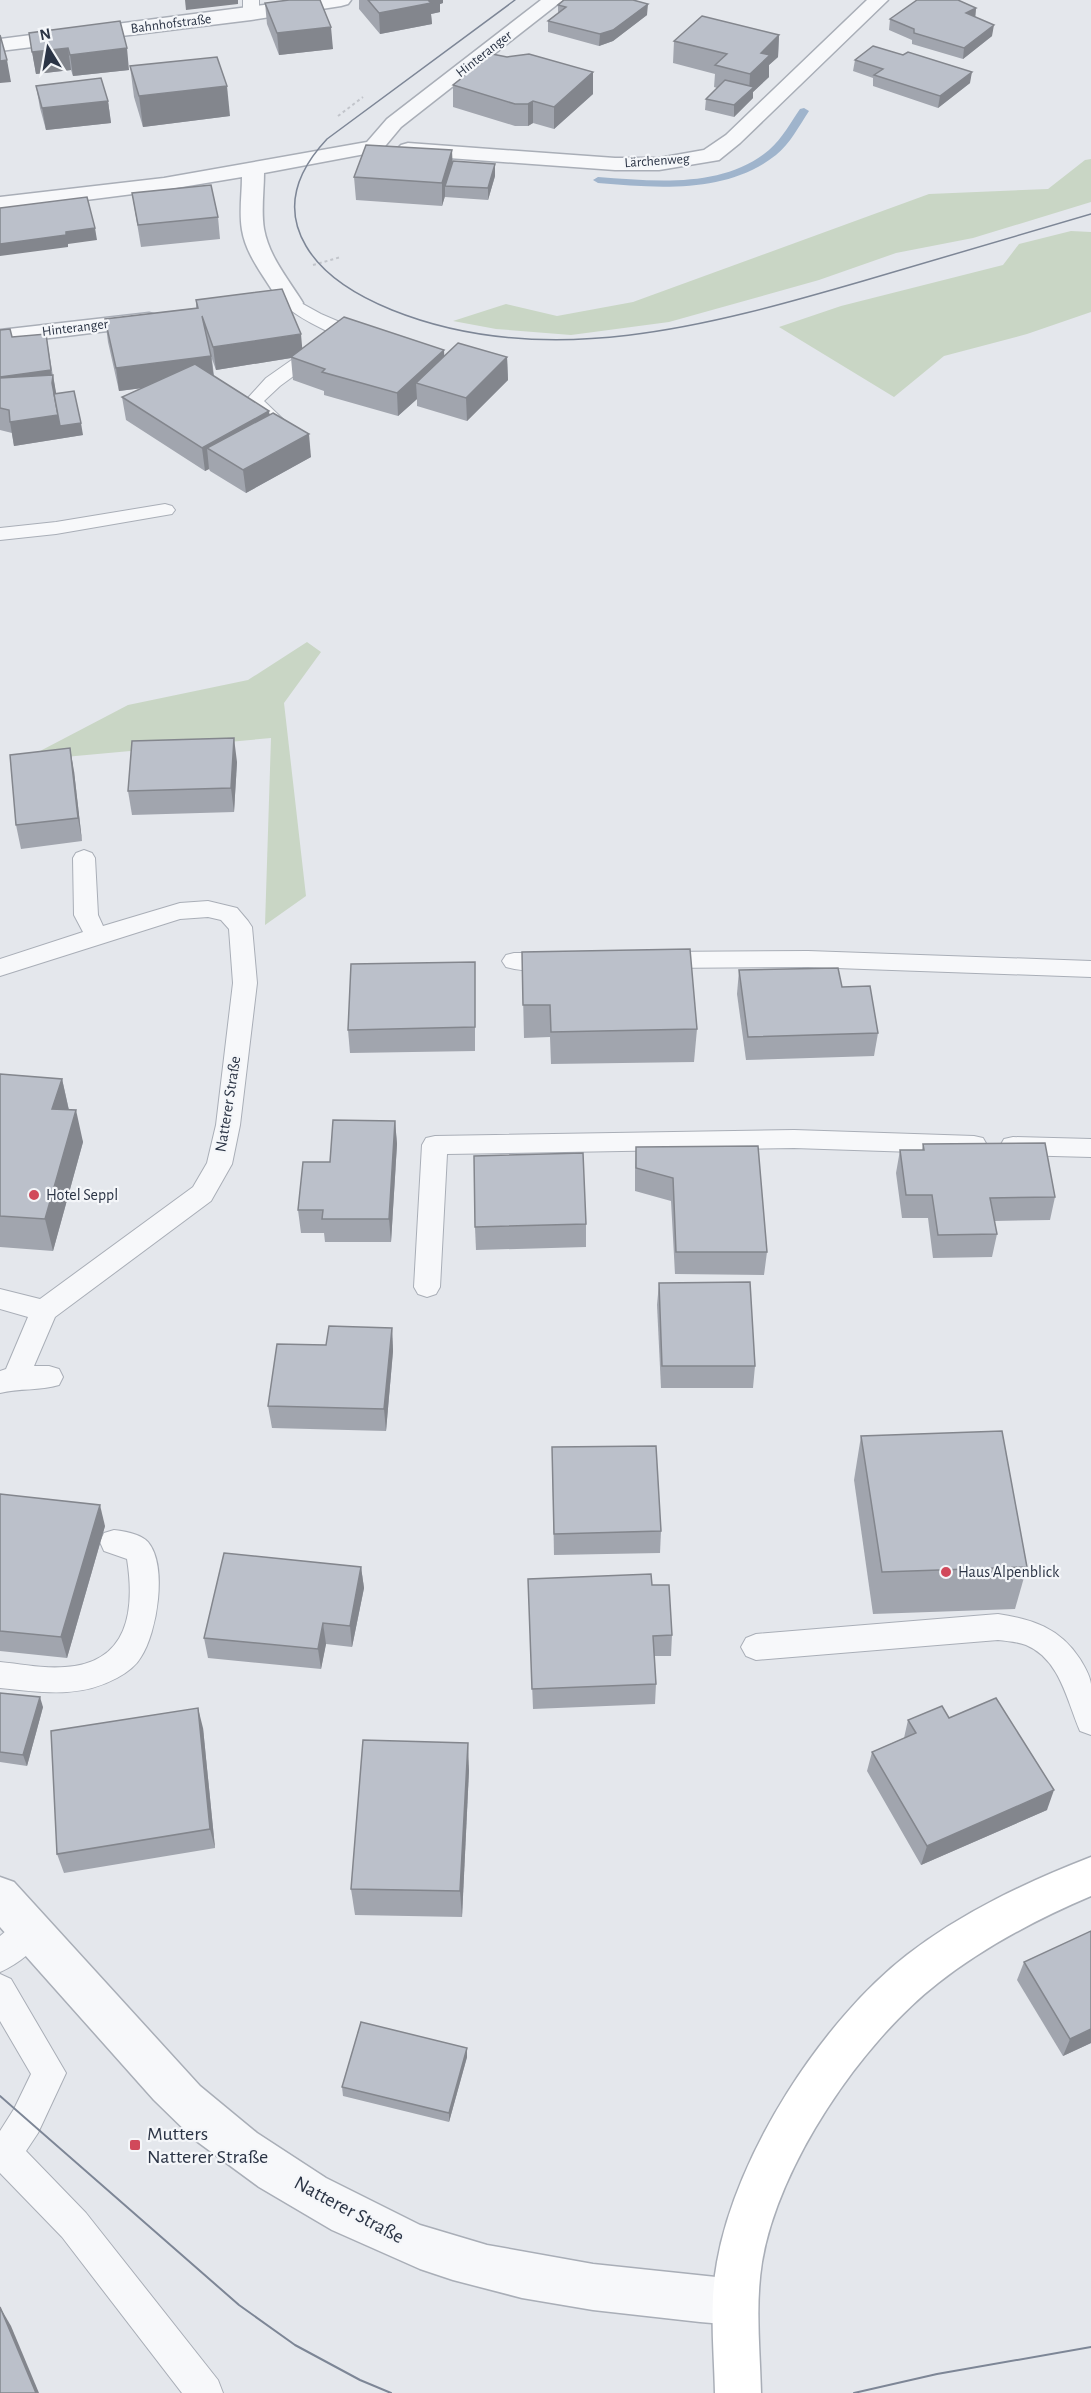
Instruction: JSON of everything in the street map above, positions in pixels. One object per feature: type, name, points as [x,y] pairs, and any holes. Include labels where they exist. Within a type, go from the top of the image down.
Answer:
[{"type":"main road","points":[[738,2393],[735,2302],[742,2244],[760,2188],[791,2127],[828,2070],[871,2018],[920,1971],[991,1924],[1041,1897],[1091,1875]]},
{"type":"street","name":"Bahnhofstraße","points":[[0,45],[251,7],[341,0]]},
{"type":"street","name":"Hinteranger","points":[[374,147],[393,123],[553,0]]},
{"type":"street","name":"Lärchenweg","points":[[374,147],[626,164],[678,162],[711,155],[733,139],[878,0]]},
{"type":"street","points":[[0,204],[164,184],[374,147]]},
{"type":"street","points":[[224,311],[292,303],[265,261],[257,243],[253,228],[253,168]]},
{"type":"street","name":"Hinteranger","points":[[0,337],[167,318]]},
{"type":"street","name":"Natterer Straße","points":[[0,1896],[15,1943],[186,2102],[243,2150],[307,2190],[379,2230],[453,2258],[545,2279],[651,2295],[735,2302]]},
{"type":"lane","points":[[292,303],[315,318],[344,331],[385,344]]},
{"type":"lane","points":[[297,437],[260,411],[255,405],[255,400],[273,382],[344,331]]},
{"type":"lane","points":[[0,534],[165,510]]},
{"type":"lane","points":[[84,858],[86,915],[96,936]]},
{"type":"lane","name":"Natterer Straße","points":[[0,968],[96,936],[133,914],[208,909],[229,914],[240,927],[245,983],[228,1125],[219,1164],[202,1194],[44,1310]]},
{"type":"lane","points":[[632,960],[808,959],[1091,969]]},
{"type":"lane","points":[[514,961],[585,961]]},
{"type":"lane","points":[[427,1287],[435,1145],[794,1139],[1091,1148]]},
{"type":"lane","points":[[0,1299],[44,1310],[8,1380]]},
{"type":"lane","points":[[8,1380],[49,1377]]},
{"type":"lane","points":[[0,1675],[67,1682],[84,1678],[109,1667],[127,1653],[138,1635],[142,1612],[142,1560],[138,1551],[123,1543],[114,1542]]},
{"type":"lane","points":[[756,1647],[998,1627],[1018,1631],[1036,1635],[1061,1656],[1082,1692],[1091,1721]]},
{"type":"lane","points":[[0,1990],[49,2073],[27,2121],[5,2154],[74,2225],[205,2393]]},
{"type":"green space","points":[[1091,159],[1091,202],[973,238],[896,253],[819,280],[669,322],[571,335],[496,329],[453,321],[506,304],[557,316],[633,302],[929,194],[1048,189],[1085,160]]},
{"type":"green space","points":[[1071,231],[1091,232],[1091,312],[1027,334],[944,356],[894,397],[779,327],[841,306],[1003,265],[1019,244]]},
{"type":"green space","points":[[307,642],[321,652],[284,703],[306,896],[265,925],[271,738],[21,761],[128,705],[248,680]]},
{"type":"building","points":[[320,0],[331,27],[277,33],[265,3]]},
{"type":"building","points":[[368,0],[428,0],[431,3],[379,13]]},
{"type":"building","points":[[564,0],[633,0],[648,4],[613,30],[600,34],[548,21],[566,7],[558,5]]},
{"type":"building","points":[[917,0],[958,0],[976,8],[966,13],[994,25],[964,48],[914,33],[914,29],[890,19]]},
{"type":"building","points":[[702,16],[779,35],[761,53],[770,55],[750,74],[715,65],[727,54],[674,41]]},
{"type":"building","points":[[120,21],[127,48],[70,55],[68,48],[32,52],[29,33]]},
{"type":"building","points":[[0,35],[7,60],[0,61]]},
{"type":"building","points":[[873,46],[903,55],[908,52],[972,72],[940,96],[874,75],[883,69],[855,60]]},
{"type":"building","points":[[492,54],[507,57],[529,54],[593,72],[554,107],[533,101],[528,104],[515,104],[453,85]]},
{"type":"building","points":[[217,57],[227,86],[139,96],[130,66]]},
{"type":"building","points":[[101,78],[108,101],[42,108],[36,86]]},
{"type":"building","points":[[725,80],[754,87],[734,105],[706,99]]},
{"type":"building","points":[[366,145],[452,150],[442,183],[354,177]]},
{"type":"building","points":[[453,161],[495,164],[488,188],[445,186]]},
{"type":"building","points":[[211,185],[218,217],[138,225],[132,193]]},
{"type":"building","points":[[87,197],[95,228],[66,232],[66,235],[0,244],[0,208]]},
{"type":"building","points":[[282,289],[301,334],[213,347],[202,316],[211,356],[116,368],[105,319],[198,308],[196,300]]},
{"type":"building","points":[[344,317],[444,350],[397,393],[322,372],[325,369],[291,357]]},
{"type":"building","points":[[10,329],[12,337],[46,334],[51,370],[0,377],[0,330]]},
{"type":"building","points":[[458,343],[507,357],[466,398],[416,383]]},
{"type":"building","points":[[195,364],[269,411],[202,448],[122,397]]},
{"type":"building","points":[[53,375],[52,383],[58,415],[10,422],[9,410],[0,408],[0,378]]},
{"type":"building","points":[[74,391],[81,423],[60,426],[54,394]]},
{"type":"building","points":[[273,413],[309,434],[243,470],[207,448]]},
{"type":"building","points":[[234,738],[231,788],[128,791],[132,741]]},
{"type":"building","points":[[70,748],[78,818],[16,825],[10,755]]},
{"type":"building","points":[[690,949],[697,1029],[551,1032],[550,1005],[523,1005],[522,952]]},
{"type":"building","points":[[475,962],[475,1027],[348,1030],[351,964]]},
{"type":"building","points":[[838,968],[842,987],[870,986],[878,1033],[748,1037],[739,970]]},
{"type":"building","name":"Hotel Seppl","points":[[0,1074],[62,1079],[52,1109],[76,1110],[45,1219],[0,1216]]},
{"type":"building","points":[[333,1120],[395,1121],[389,1219],[322,1219],[323,1210],[298,1210],[303,1162],[330,1162]]},
{"type":"building","points":[[1045,1143],[1055,1197],[990,1198],[997,1234],[938,1235],[932,1195],[906,1195],[900,1150],[924,1150],[923,1144]]},
{"type":"building","points":[[758,1146],[767,1252],[676,1252],[673,1178],[636,1168],[636,1147]]},
{"type":"building","points":[[583,1153],[586,1224],[475,1227],[474,1156]]},
{"type":"building","points":[[750,1282],[755,1366],[662,1366],[659,1283]]},
{"type":"building","points":[[329,1326],[392,1328],[384,1409],[268,1406],[277,1344],[326,1345]]},
{"type":"building","points":[[1002,1431],[1027,1567],[882,1572],[861,1436]]},
{"type":"building","points":[[656,1446],[661,1531],[554,1534],[552,1447]]},
{"type":"building","points":[[0,1494],[100,1505],[61,1637],[0,1631]]},
{"type":"building","points":[[224,1553],[361,1567],[350,1626],[323,1623],[318,1649],[204,1638]]},
{"type":"building","points":[[651,1574],[652,1585],[669,1585],[672,1635],[653,1636],[656,1684],[532,1689],[528,1579]]},
{"type":"building","points":[[0,1693],[40,1697],[23,1755],[0,1752]]},
{"type":"building","points":[[996,1698],[1054,1790],[927,1846],[872,1752],[916,1733],[908,1720],[942,1706],[949,1718]]},
{"type":"building","points":[[198,1708],[210,1829],[57,1854],[51,1731]]},
{"type":"building","points":[[363,1740],[468,1743],[460,1891],[351,1889]]},
{"type":"building","points":[[1091,1931],[1091,2029],[1070,2039],[1024,1962]]},
{"type":"building","points":[[361,2022],[467,2048],[449,2113],[342,2087]]},
{"type":"building","points":[[0,2307],[36,2393],[0,2393]]},
{"type":"waterway","points":[[598,180],[642,183],[689,182],[735,173],[755,165],[773,152],[804,111]]},
{"type":"tram line","points":[[515,0],[327,139],[308,163],[302,176],[295,203],[299,231],[306,246],[323,267],[344,285],[392,310],[450,328],[509,338],[569,340],[628,335],[688,326],[747,313],[1091,214]]},
{"type":"tram line","points":[[0,2096],[239,2305],[295,2345],[360,2380],[391,2393]]},
{"type":"tram line","points":[[854,2393],[937,2374],[1091,2347]]},
{"type":"place","name":"Hotel Seppl","points":[[34,1195]]},
{"type":"place","name":"Haus Alpenblick","points":[[946,1572]]},
{"type":"place","name":"Mutters Natterer Straße","points":[[135,2145]]}]
